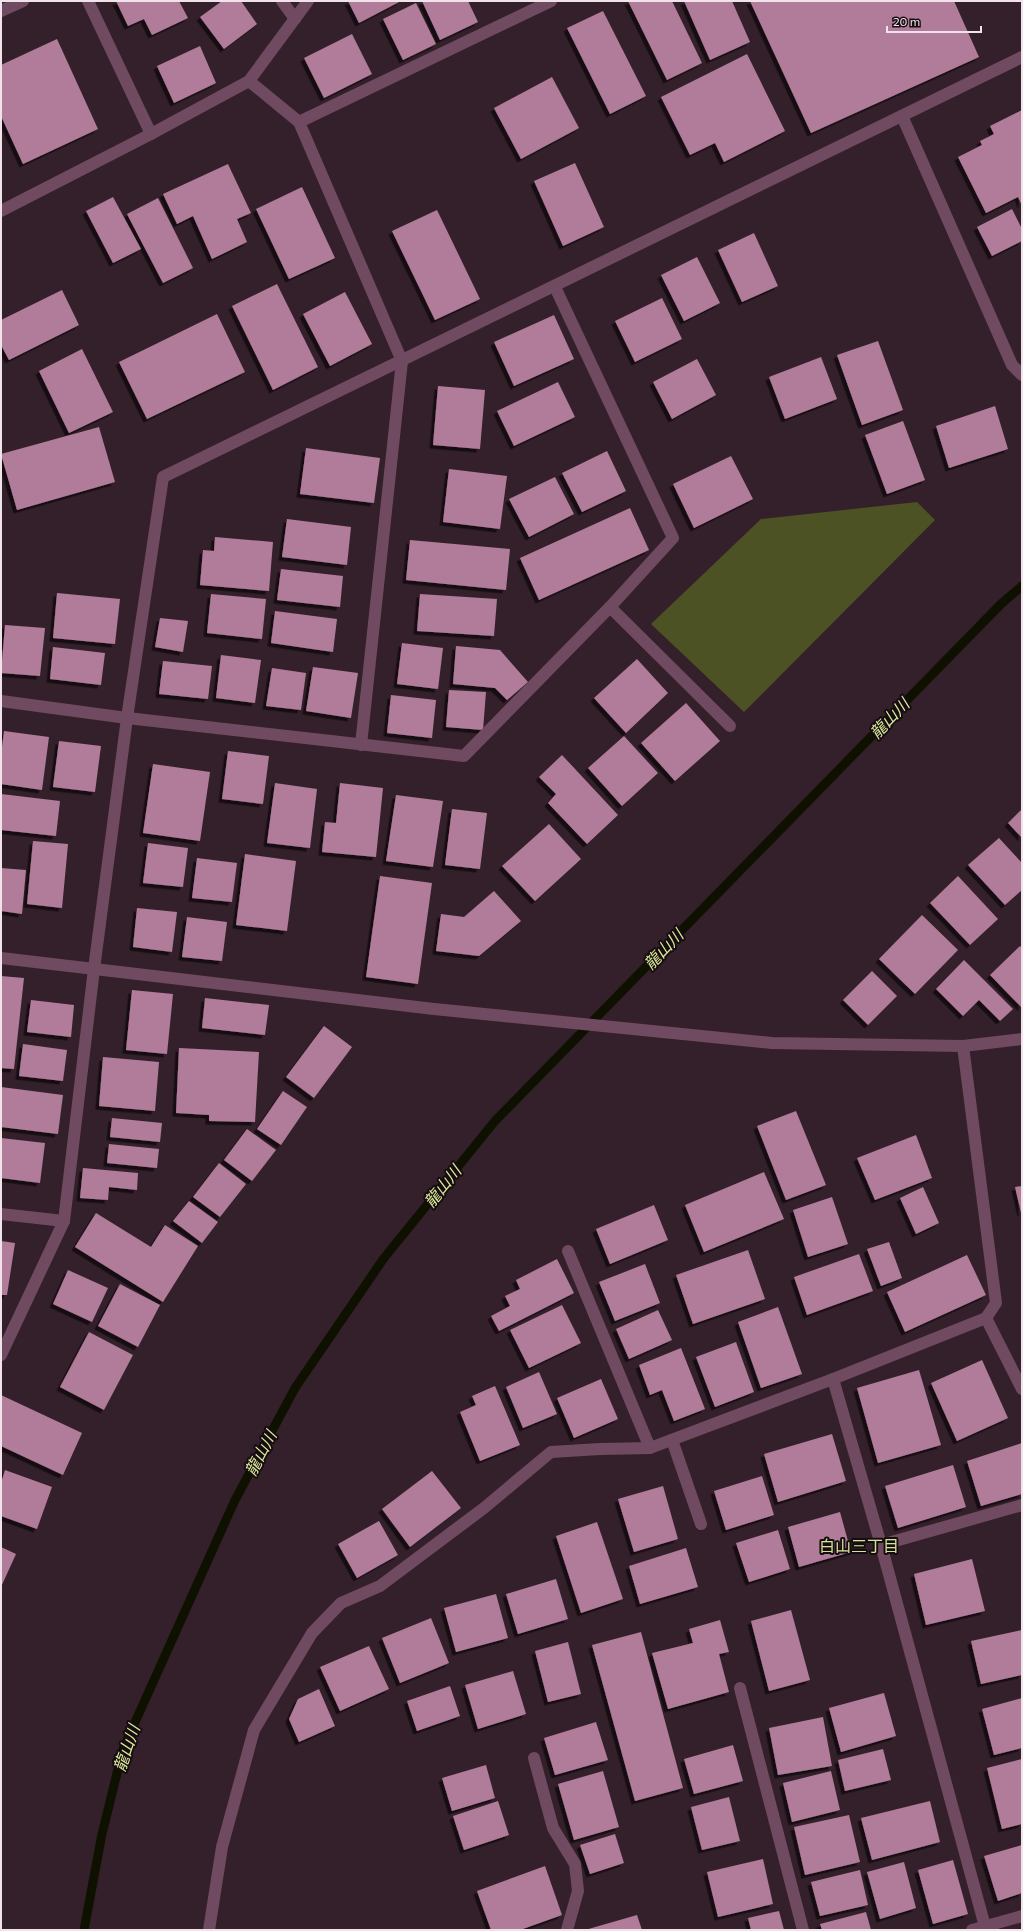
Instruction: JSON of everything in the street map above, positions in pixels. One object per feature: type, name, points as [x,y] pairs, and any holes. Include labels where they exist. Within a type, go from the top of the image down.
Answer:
[{"type":"street","points":[[1,12],[23,1]]},
{"type":"street","points":[[88,1],[151,134]]},
{"type":"street","points":[[282,1],[294,19]]},
{"type":"street","points":[[1,211],[151,134],[249,81],[308,1]]},
{"type":"street","points":[[299,122],[551,1]]},
{"type":"street","points":[[1,1355],[64,1221],[94,969],[127,718],[163,477],[555,287],[1022,57]]},
{"type":"street","points":[[249,81],[299,122],[402,361],[361,745]]},
{"type":"street","points":[[902,116],[1012,365],[1022,375]]},
{"type":"street","points":[[1,701],[127,718],[464,756],[610,608],[673,538],[555,287]]},
{"type":"street","points":[[610,608],[730,726]]},
{"type":"street","points":[[1,958],[434,1009],[772,1043],[963,1046],[1022,1039]]},
{"type":"street","points":[[209,1930],[222,1847],[254,1730],[312,1633],[341,1604],[380,1586],[484,1508],[551,1452],[650,1448],[832,1380],[986,1318],[996,1303],[963,1046]]},
{"type":"street","points":[[1,1214],[64,1221]]},
{"type":"street","points":[[568,1251],[650,1448]]},
{"type":"street","points":[[986,1318],[1022,1389]]},
{"type":"street","points":[[832,1380],[881,1545],[986,1928]]},
{"type":"street","points":[[672,1440],[701,1524]]},
{"type":"street","points":[[881,1545],[1022,1505]]},
{"type":"street","points":[[740,1688],[803,1930]]},
{"type":"street","points":[[534,1758],[553,1828],[575,1864],[578,1891],[567,1930]]},
{"type":"street","points":[[972,1930],[986,1928],[1022,1916]]},
{"type":"green space","points":[[917,502],[935,520],[744,712],[651,624],[761,519]]},
{"type":"building","points":[[116,1],[179,1],[188,18],[152,35],[144,19],[128,26]]},
{"type":"building","points":[[222,1],[241,1],[257,24],[224,49],[200,17]]},
{"type":"building","points":[[348,1],[401,1],[359,23]]},
{"type":"building","points":[[422,1],[468,1],[478,22],[440,40]]},
{"type":"building","points":[[628,1],[672,1],[702,63],[667,80]]},
{"type":"building","points":[[684,1],[732,1],[750,42],[710,60]]},
{"type":"building","points":[[750,1],[954,1],[979,57],[811,133]]},
{"type":"building","points":[[416,3],[436,44],[403,60],[383,19]]},
{"type":"building","points":[[603,11],[646,96],[610,114],[567,28]]},
{"type":"building","points":[[352,34],[372,74],[324,98],[304,58]]},
{"type":"building","points":[[57,39],[98,129],[23,164],[1,116],[1,65]]},
{"type":"building","points":[[200,46],[216,83],[174,103],[157,66]]},
{"type":"building","points":[[747,54],[785,131],[724,162],[715,143],[690,155],[661,97]]},
{"type":"building","points":[[552,77],[579,128],[521,159],[494,108]]},
{"type":"building","points":[[1022,110],[1022,206],[1018,197],[986,213],[958,157],[982,145],[980,141],[994,134],[990,126]]},
{"type":"building","points":[[575,163],[604,227],[563,246],[534,181]]},
{"type":"building","points":[[228,164],[251,213],[237,219],[247,242],[212,259],[193,216],[177,224],[163,194]]},
{"type":"building","points":[[302,187],[335,258],[289,279],[256,209]]},
{"type":"building","points":[[113,197],[141,249],[113,263],[86,211]]},
{"type":"building","points":[[158,198],[193,268],[163,283],[127,214]]},
{"type":"building","points":[[1012,209],[1022,229],[1022,241],[992,256],[977,227]]},
{"type":"building","points":[[437,210],[480,299],[435,320],[392,231]]},
{"type":"building","points":[[754,233],[778,286],[742,302],[718,250]]},
{"type":"building","points":[[697,257],[720,303],[684,321],[661,275]]},
{"type":"building","points":[[277,284],[318,367],[273,390],[232,306]]},
{"type":"building","points":[[62,290],[79,325],[9,360],[1,345],[1,320]]},
{"type":"building","points":[[345,292],[372,344],[330,366],[303,314]]},
{"type":"building","points":[[662,298],[682,339],[635,362],[615,321]]},
{"type":"building","points":[[217,314],[245,372],[147,419],[119,362]]},
{"type":"building","points":[[554,315],[574,359],[514,386],[494,342]]},
{"type":"building","points":[[878,341],[903,410],[862,425],[837,355]]},
{"type":"building","points":[[82,349],[113,412],[69,433],[39,371]]},
{"type":"building","points":[[821,357],[837,399],[785,419],[769,377]]},
{"type":"building","points":[[697,359],[716,395],[672,419],[653,382]]},
{"type":"building","points":[[558,382],[575,417],[514,446],[497,411]]},
{"type":"building","points":[[438,386],[485,390],[480,449],[433,445]]},
{"type":"building","points":[[995,406],[1008,449],[949,468],[936,426]]},
{"type":"building","points":[[903,421],[925,480],[887,494],[865,435]]},
{"type":"building","points":[[99,427],[115,482],[17,510],[1,454]]},
{"type":"building","points":[[306,448],[380,458],[374,503],[300,494]]},
{"type":"building","points":[[607,451],[626,491],[582,512],[562,473]]},
{"type":"building","points":[[731,456],[753,499],[694,528],[673,484]]},
{"type":"building","points":[[449,469],[507,476],[500,529],[443,522]]},
{"type":"building","points":[[555,477],[574,514],[529,537],[509,499]]},
{"type":"building","points":[[630,508],[649,550],[539,600],[520,558]]},
{"type":"building","points":[[287,519],[351,527],[347,565],[282,557]]},
{"type":"building","points":[[215,537],[273,542],[269,591],[200,585],[203,550],[214,551]]},
{"type":"building","points":[[410,540],[510,549],[506,590],[406,580]]},
{"type":"building","points":[[281,569],[343,576],[340,607],[277,600]]},
{"type":"building","points":[[57,593],[120,599],[115,644],[53,638]]},
{"type":"building","points":[[211,594],[266,599],[262,639],[207,633]]},
{"type":"building","points":[[420,594],[497,599],[494,636],[417,631]]},
{"type":"building","points":[[275,611],[337,619],[333,652],[271,643]]},
{"type":"building","points":[[160,618],[188,621],[183,652],[155,647]]},
{"type":"building","points":[[5,625],[45,628],[40,676],[1,673]]},
{"type":"building","points":[[402,643],[443,648],[438,689],[397,684]]},
{"type":"building","points":[[456,646],[500,650],[528,682],[507,700],[495,688],[453,684]]},
{"type":"building","points":[[53,647],[105,653],[101,685],[50,679]]},
{"type":"building","points":[[221,655],[261,660],[255,703],[216,698]]},
{"type":"building","points":[[637,659],[668,693],[626,733],[594,698]]},
{"type":"building","points":[[163,661],[212,666],[208,699],[159,694]]},
{"type":"building","points":[[313,667],[358,673],[351,718],[306,711]]},
{"type":"building","points":[[272,668],[306,673],[301,710],[266,706]]},
{"type":"building","points":[[449,690],[486,692],[483,730],[446,727]]},
{"type":"building","points":[[391,695],[436,700],[432,738],[387,733]]},
{"type":"building","points":[[686,703],[720,741],[675,781],[641,743]]},
{"type":"building","points":[[4,731],[49,737],[42,790],[1,784],[1,755]]},
{"type":"building","points":[[624,736],[658,773],[622,806],[588,768]]},
{"type":"building","points":[[59,741],[101,746],[95,792],[53,787]]},
{"type":"building","points":[[228,751],[269,756],[263,804],[222,799]]},
{"type":"building","points":[[562,755],[618,815],[587,844],[548,803],[556,794],[539,777]]},
{"type":"building","points":[[153,764],[210,772],[200,841],[143,833]]},
{"type":"building","points":[[275,783],[317,789],[310,848],[267,843]]},
{"type":"building","points":[[340,783],[383,788],[376,857],[322,852],[325,822],[336,823]]},
{"type":"building","points":[[1,794],[60,801],[56,836],[1,830]]},
{"type":"building","points":[[396,795],[443,801],[433,867],[386,861]]},
{"type":"building","points":[[452,809],[487,813],[480,869],[445,865]]},
{"type":"building","points":[[1022,809],[1022,838],[1008,823]]},
{"type":"building","points":[[549,824],[581,859],[535,901],[502,866]]},
{"type":"building","points":[[999,838],[1022,863],[1022,890],[1005,905],[968,865]]},
{"type":"building","points":[[33,841],[68,844],[62,908],[27,904]]},
{"type":"building","points":[[148,843],[188,848],[183,887],[143,883]]},
{"type":"building","points":[[245,854],[296,861],[287,931],[236,925]]},
{"type":"building","points":[[197,858],[237,863],[232,902],[192,898]]},
{"type":"building","points":[[1,868],[26,870],[22,914],[1,911]]},
{"type":"building","points":[[380,876],[432,883],[418,984],[366,977]]},
{"type":"building","points":[[958,876],[998,919],[970,945],[930,903]]},
{"type":"building","points":[[494,891],[521,921],[479,956],[436,951],[441,914],[464,917]]},
{"type":"building","points":[[137,908],[177,912],[172,952],[133,947]]},
{"type":"building","points":[[922,915],[958,950],[915,994],[879,959]]},
{"type":"building","points":[[187,917],[227,922],[222,961],[182,957]]},
{"type":"building","points":[[1020,946],[1022,948],[1022,1008],[990,975]]},
{"type":"building","points":[[964,960],[1013,1009],[1000,1021],[979,1000],[963,1016],[936,989]]},
{"type":"building","points":[[872,971],[897,996],[868,1025],[843,1000]]},
{"type":"building","points":[[1,976],[24,978],[14,1069],[1,1068]]},
{"type":"building","points":[[132,990],[173,994],[167,1054],[126,1050]]},
{"type":"building","points":[[205,998],[269,1005],[265,1035],[202,1028]]},
{"type":"building","points":[[31,1000],[74,1005],[71,1037],[27,1032]]},
{"type":"building","points":[[324,1026],[352,1047],[314,1098],[286,1077]]},
{"type":"building","points":[[23,1044],[67,1050],[63,1081],[19,1076]]},
{"type":"building","points":[[179,1048],[259,1052],[255,1122],[209,1121],[209,1115],[176,1113]]},
{"type":"building","points":[[103,1057],[159,1062],[155,1111],[99,1106]]},
{"type":"building","points":[[1,1087],[63,1095],[58,1134],[1,1127]]},
{"type":"building","points":[[283,1091],[307,1107],[281,1145],[257,1129]]},
{"type":"building","points":[[796,1111],[826,1185],[786,1200],[757,1126]]},
{"type":"building","points":[[112,1118],[162,1123],[160,1142],[110,1137]]},
{"type":"building","points":[[247,1129],[276,1150],[252,1181],[224,1160]]},
{"type":"building","points":[[916,1135],[932,1178],[875,1200],[857,1158]]},
{"type":"building","points":[[1,1138],[45,1143],[40,1183],[1,1178]]},
{"type":"building","points":[[109,1144],[159,1149],[157,1168],[107,1163]]},
{"type":"building","points":[[219,1163],[246,1184],[220,1217],[193,1197]]},
{"type":"building","points":[[83,1168],[138,1173],[137,1190],[109,1187],[108,1200],[80,1198]]},
{"type":"building","points":[[764,1172],[784,1219],[704,1252],[685,1205]]},
{"type":"building","points":[[1022,1186],[1022,1213],[1021,1213],[1015,1187]]},
{"type":"building","points":[[923,1187],[939,1223],[916,1234],[900,1198]]},
{"type":"building","points":[[832,1197],[848,1244],[808,1257],[793,1210]]},
{"type":"building","points":[[189,1201],[218,1222],[202,1243],[173,1221]]},
{"type":"building","points":[[654,1205],[668,1240],[610,1264],[596,1229]]},
{"type":"building","points":[[96,1213],[151,1247],[165,1225],[198,1246],[163,1302],[75,1247]]},
{"type":"building","points":[[1,1241],[15,1243],[7,1295],[1,1295]]},
{"type":"building","points":[[889,1242],[902,1278],[881,1286],[867,1249]]},
{"type":"building","points":[[748,1250],[765,1299],[693,1324],[676,1275]]},
{"type":"building","points":[[859,1254],[873,1291],[807,1315],[794,1277]]},
{"type":"building","points":[[967,1255],[986,1295],[905,1332],[887,1292]]},
{"type":"building","points":[[557,1259],[574,1293],[499,1331],[491,1316],[510,1306],[505,1296],[520,1289],[516,1280]]},
{"type":"building","points":[[645,1264],[660,1303],[615,1321],[599,1282]]},
{"type":"building","points":[[68,1270],[108,1288],[92,1322],[53,1304]]},
{"type":"building","points":[[120,1284],[160,1305],[138,1347],[98,1326]]},
{"type":"building","points":[[562,1305],[581,1343],[529,1368],[510,1330]]},
{"type":"building","points":[[778,1307],[802,1374],[761,1388],[738,1322]]},
{"type":"building","points":[[658,1310],[672,1340],[629,1359],[616,1329]]},
{"type":"building","points":[[89,1332],[133,1355],[104,1410],[60,1387]]},
{"type":"building","points":[[736,1342],[754,1392],[715,1407],[696,1357]]},
{"type":"building","points":[[681,1348],[705,1409],[674,1421],[662,1390],[650,1395],[639,1365]]},
{"type":"building","points":[[982,1360],[1008,1418],[957,1441],[931,1383]]},
{"type":"building","points":[[919,1370],[941,1445],[878,1463],[857,1388]]},
{"type":"building","points":[[539,1372],[557,1414],[523,1428],[506,1387]]},
{"type":"building","points":[[601,1379],[618,1419],[574,1438],[557,1398]]},
{"type":"building","points":[[495,1386],[520,1445],[480,1461],[460,1412],[476,1405],[472,1396]]},
{"type":"building","points":[[1,1395],[82,1433],[63,1475],[1,1446]]},
{"type":"building","points":[[832,1434],[846,1481],[778,1502],[764,1454]]},
{"type":"building","points":[[1022,1443],[1022,1494],[981,1506],[967,1461]]},
{"type":"building","points":[[953,1465],[966,1507],[898,1528],[885,1486]]},
{"type":"building","points":[[5,1470],[52,1487],[37,1529],[1,1516],[1,1483]]},
{"type":"building","points":[[432,1471],[461,1508],[410,1547],[382,1509]]},
{"type":"building","points":[[762,1476],[774,1515],[726,1530],[714,1491]]},
{"type":"building","points":[[663,1486],[678,1539],[634,1552],[618,1499]]},
{"type":"building","points":[[840,1512],[851,1552],[799,1567],[788,1527]]},
{"type":"building","points":[[379,1521],[398,1555],[357,1578],[338,1544]]},
{"type":"building","points":[[597,1522],[623,1599],[581,1613],[556,1536]]},
{"type":"building","points":[[778,1530],[790,1569],[749,1582],[736,1543]]},
{"type":"building","points":[[1,1547],[16,1554],[1,1587]]},
{"type":"building","points":[[686,1548],[698,1587],[640,1604],[629,1566]]},
{"type":"building","points":[[972,1559],[985,1611],[926,1625],[914,1574]]},
{"type":"building","points":[[556,1579],[568,1619],[518,1634],[506,1594]]},
{"type":"building","points":[[496,1594],[508,1638],[456,1652],[444,1608]]},
{"type":"building","points":[[791,1610],[810,1680],[769,1691],[751,1621]]},
{"type":"building","points":[[431,1618],[449,1663],[400,1683],[382,1638]]},
{"type":"building","points":[[720,1620],[729,1652],[719,1654],[729,1692],[668,1709],[652,1653],[693,1643],[689,1629]]},
{"type":"building","points":[[1022,1630],[1022,1675],[981,1684],[971,1641]]},
{"type":"building","points":[[641,1632],[683,1788],[635,1801],[592,1645]]},
{"type":"building","points":[[568,1642],[581,1694],[548,1702],[535,1651]]},
{"type":"building","points":[[369,1646],[389,1689],[340,1711],[320,1667]]},
{"type":"building","points":[[513,1671],[526,1714],[478,1729],[465,1685]]},
{"type":"building","points":[[450,1686],[460,1716],[417,1731],[407,1701]]},
{"type":"building","points":[[319,1689],[335,1726],[299,1742],[289,1719],[298,1699]]},
{"type":"building","points":[[884,1693],[896,1736],[841,1752],[829,1708]]},
{"type":"building","points":[[1022,1698],[1022,1748],[994,1755],[982,1709]]},
{"type":"building","points":[[823,1717],[832,1766],[778,1775],[769,1728]]},
{"type":"building","points":[[596,1722],[608,1760],[555,1775],[544,1738]]},
{"type":"building","points":[[733,1745],[743,1781],[694,1794],[684,1759]]},
{"type":"building","points":[[883,1749],[891,1780],[845,1791],[838,1760]]},
{"type":"building","points":[[1022,1759],[1022,1824],[1002,1829],[987,1768]]},
{"type":"building","points":[[486,1765],[495,1798],[452,1811],[442,1778]]},
{"type":"building","points":[[603,1771],[619,1827],[574,1840],[558,1784]]},
{"type":"building","points":[[831,1771],[840,1810],[792,1822],[783,1783]]},
{"type":"building","points":[[729,1797],[740,1841],[702,1850],[691,1807]]},
{"type":"building","points":[[498,1801],[509,1835],[464,1850],[453,1816]]},
{"type":"building","points":[[930,1801],[940,1842],[872,1860],[861,1818]]},
{"type":"building","points":[[849,1815],[860,1862],[805,1875],[794,1827]]},
{"type":"building","points":[[615,1834],[624,1863],[590,1874],[580,1845]]},
{"type":"building","points":[[1022,1845],[1022,1893],[998,1901],[984,1856]]},
{"type":"building","points":[[763,1859],[773,1904],[718,1917],[707,1872]]},
{"type":"building","points":[[953,1860],[968,1914],[933,1924],[918,1870]]},
{"type":"building","points":[[904,1862],[916,1908],[880,1919],[867,1872]]},
{"type":"building","points":[[545,1866],[562,1915],[520,1930],[491,1930],[477,1891]]},
{"type":"building","points":[[860,1870],[868,1905],[820,1916],[811,1882]]},
{"type":"building","points":[[779,1911],[784,1930],[751,1930],[748,1918]]},
{"type":"building","points":[[866,1912],[871,1930],[822,1930],[820,1924]]},
{"type":"building","points":[[637,1915],[642,1930],[585,1930]]},
{"type":"waterway","name":"龍山川","points":[[84,1930],[102,1834],[123,1749],[235,1500],[295,1388],[384,1258],[495,1121],[1001,604],[1022,586]]},
{"type":"district","name":"白山三丁目","points":[[859,1545]]}]
